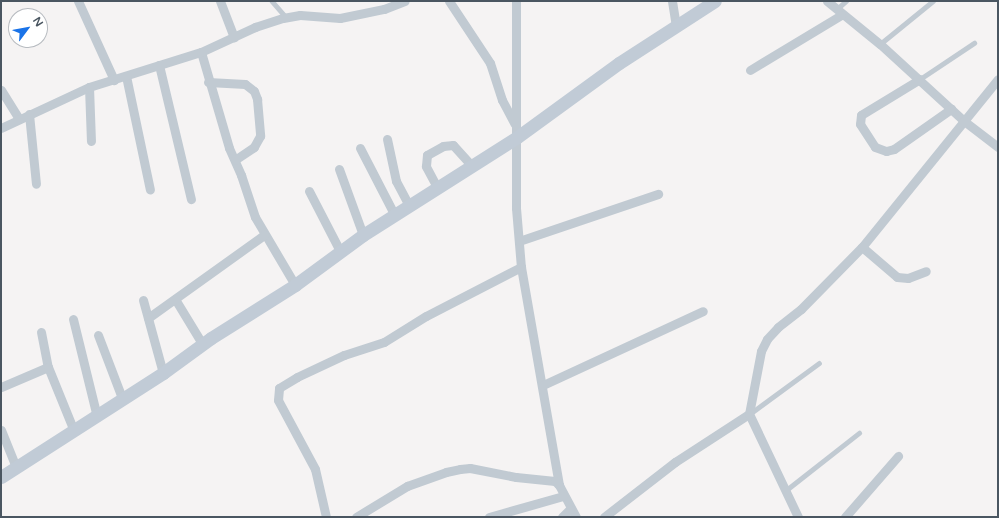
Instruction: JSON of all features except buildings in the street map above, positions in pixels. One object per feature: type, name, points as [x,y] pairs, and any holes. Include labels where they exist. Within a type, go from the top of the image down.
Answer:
[{"type":"main road","points":[[1,478],[295,285],[340,251],[394,214],[438,189],[516,138],[619,63],[715,1]]},
{"type":"street","points":[[78,1],[114,80]]},
{"type":"street","points":[[220,1],[234,37]]},
{"type":"street","points":[[1,128],[89,87],[200,52],[234,37],[287,18],[300,15],[340,18],[405,1]]},
{"type":"street","points":[[449,1],[490,63],[502,100],[516,124]]},
{"type":"street","points":[[516,1],[516,138],[520,267],[543,386],[559,485],[563,496],[576,517]]},
{"type":"street","points":[[672,1],[676,26]]},
{"type":"street","points":[[827,1],[920,79],[964,121],[998,147]]},
{"type":"street","points":[[750,70],[839,12]]},
{"type":"street","points":[[200,52],[208,82],[255,217],[264,235],[295,285]]},
{"type":"street","points":[[159,65],[191,199]]},
{"type":"street","points":[[126,76],[150,190]]},
{"type":"street","points":[[920,79],[861,115],[860,124],[875,147],[886,151],[894,148],[951,109]]},
{"type":"street","points":[[798,517],[749,414],[761,351],[767,339],[862,247],[998,79]]},
{"type":"street","points":[[208,82],[245,84],[254,91],[257,99],[260,136],[254,147],[235,160]]},
{"type":"street","points":[[89,87],[91,141]]},
{"type":"street","points":[[1,90],[19,119]]},
{"type":"street","points":[[29,114],[36,184]]},
{"type":"street","points":[[387,139],[396,181],[409,205]]},
{"type":"street","points":[[438,189],[426,166],[427,155],[442,146],[453,145],[472,166]]},
{"type":"street","points":[[360,148],[394,214]]},
{"type":"street","points":[[339,169],[363,235]]},
{"type":"street","points":[[309,191],[340,251]]},
{"type":"street","points":[[519,241],[658,194]]},
{"type":"street","points":[[148,318],[264,235]]},
{"type":"street","points":[[862,247],[897,277],[908,278],[926,271]]},
{"type":"street","points":[[326,517],[315,470],[278,400],[279,388],[297,377],[344,355],[384,342],[426,316],[520,267]]},
{"type":"street","points":[[175,299],[203,345]]},
{"type":"street","points":[[143,300],[163,373]]},
{"type":"street","points":[[543,386],[703,311]]},
{"type":"street","points":[[73,319],[97,416]]},
{"type":"street","points":[[41,332],[48,367],[74,431]]},
{"type":"street","points":[[98,335],[122,398]]},
{"type":"street","points":[[1,387],[48,367]]},
{"type":"street","points":[[604,517],[675,462],[749,414]]},
{"type":"street","points":[[1,430],[16,467]]},
{"type":"street","points":[[845,517],[898,456]]},
{"type":"street","points":[[356,517],[407,486],[446,472],[460,469],[470,468],[516,477],[555,481],[559,485]]},
{"type":"street","points":[[489,517],[563,496]]},
{"type":"street","points":[[562,517],[570,509]]},
{"type":"lane","points":[[272,1],[287,18]]},
{"type":"lane","points":[[839,12],[846,1]]},
{"type":"lane","points":[[880,44],[933,1]]},
{"type":"lane","points":[[920,79],[974,43]]},
{"type":"lane","points":[[749,414],[819,363]]},
{"type":"lane","points":[[786,491],[859,433]]}]
